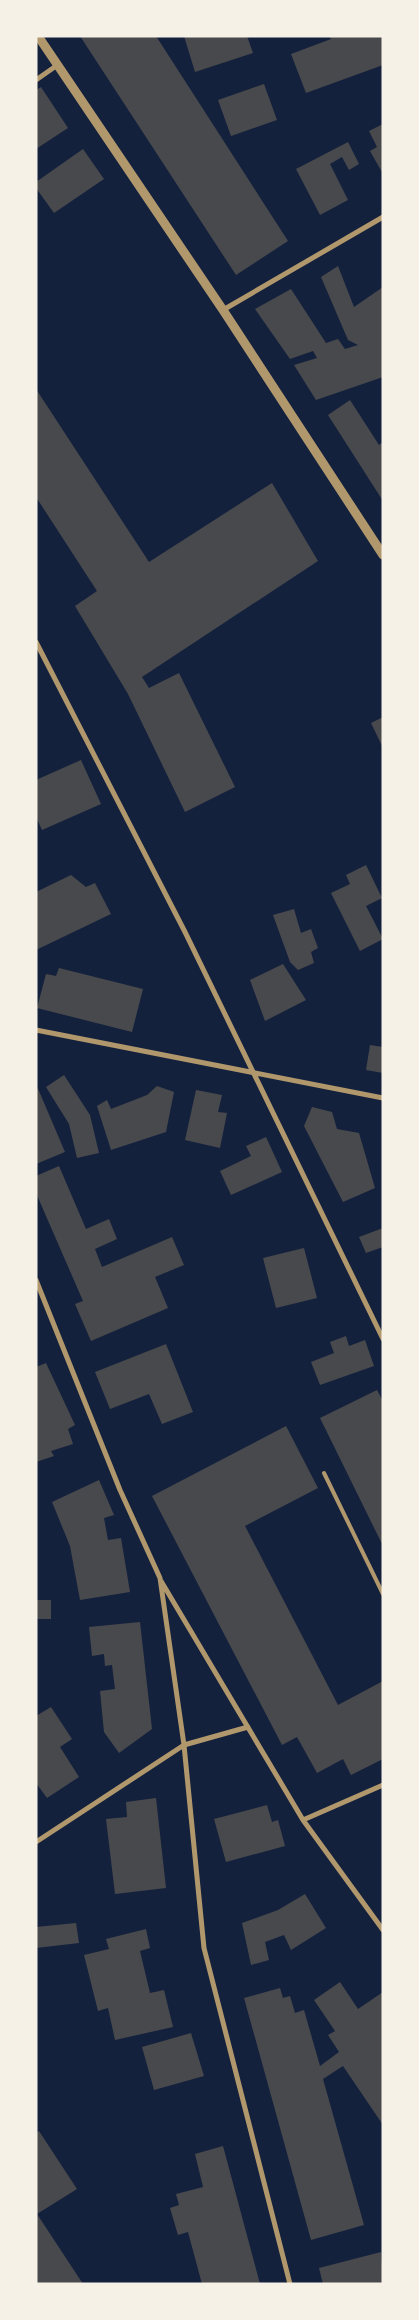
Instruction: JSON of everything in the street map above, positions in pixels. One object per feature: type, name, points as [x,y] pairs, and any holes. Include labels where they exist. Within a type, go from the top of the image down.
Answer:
[{"type":"street","points":[[38,36],[56,66],[223,310],[383,555]]},
{"type":"street","points":[[36,80],[56,66]]},
{"type":"street","points":[[223,310],[383,217]]},
{"type":"street","points":[[36,642],[255,1074],[383,1339]]},
{"type":"street","points":[[36,1030],[383,1098]]},
{"type":"street","points":[[36,1280],[120,1490],[160,1578],[303,1820],[383,1930]]},
{"type":"street","points":[[160,1578],[184,1745],[204,1948],[290,2284]]},
{"type":"street","points":[[36,1842],[184,1745],[248,1726]]},
{"type":"street","points":[[303,1820],[383,1785]]},
{"type":"lane","points":[[324,1473],[383,1594]]},
{"type":"building","points":[[80,36],[156,36],[288,241],[236,275]]},
{"type":"building","points":[[184,36],[247,36],[253,53],[195,72]]},
{"type":"building","points":[[329,36],[383,36],[383,65],[306,93],[291,54],[331,39]]},
{"type":"building","points":[[264,84],[277,120],[231,136],[218,100]]},
{"type":"building","points":[[41,87],[68,128],[36,149],[36,90]]},
{"type":"building","points":[[383,124],[383,174],[370,151],[377,147],[369,131]]},
{"type":"building","points":[[348,142],[359,164],[349,170],[342,157],[330,164],[348,200],[320,215],[296,169]]},
{"type":"building","points":[[83,149],[104,179],[54,213],[36,188],[36,182]]},
{"type":"building","points":[[338,266],[354,307],[383,287],[383,377],[316,400],[294,365],[317,358],[313,351],[290,359],[255,309],[291,289],[326,343],[338,339],[345,349],[358,345],[348,340],[321,277]]},
{"type":"building","points":[[36,389],[149,562],[272,483],[318,561],[142,677],[149,688],[179,673],[235,787],[185,812],[128,694],[75,606],[97,591],[36,497]]},
{"type":"building","points":[[350,400],[379,445],[383,442],[383,501],[328,415]]},
{"type":"building","points":[[383,717],[383,748],[371,723]]},
{"type":"building","points":[[81,760],[101,804],[42,830],[36,817],[36,780]]},
{"type":"building","points":[[366,865],[382,898],[366,906],[383,939],[360,951],[331,893],[350,884],[346,875]]},
{"type":"building","points":[[71,875],[86,887],[95,883],[111,914],[36,950],[36,892]]},
{"type":"building","points":[[294,909],[301,933],[311,929],[318,948],[311,952],[314,963],[298,970],[290,962],[273,915]]},
{"type":"building","points":[[283,964],[306,1000],[265,1021],[250,980]]},
{"type":"building","points":[[59,968],[143,989],[132,1032],[37,1008],[46,974],[56,976]]},
{"type":"building","points":[[370,1045],[383,1047],[383,1073],[366,1070]]},
{"type":"building","points":[[64,1075],[90,1115],[99,1153],[77,1158],[69,1124],[46,1087]]},
{"type":"building","points":[[36,1084],[65,1152],[36,1164]]},
{"type":"building","points":[[157,1086],[174,1092],[166,1132],[111,1150],[97,1106],[107,1100],[111,1109],[147,1095]]},
{"type":"building","points":[[196,1090],[222,1095],[218,1112],[227,1113],[220,1148],[185,1140]]},
{"type":"building","points":[[312,1107],[332,1112],[337,1129],[359,1133],[375,1188],[343,1202],[304,1126]]},
{"type":"building","points":[[266,1137],[282,1172],[231,1195],[220,1171],[251,1156],[246,1146]]},
{"type":"building","points":[[59,1166],[86,1229],[109,1219],[117,1239],[95,1249],[102,1267],[172,1237],[184,1265],[155,1277],[168,1308],[91,1341],[75,1304],[83,1301],[36,1193],[36,1176]]},
{"type":"building","points":[[383,1228],[383,1247],[366,1253],[359,1237]]},
{"type":"building","points":[[304,1248],[317,1298],[276,1308],[263,1258]]},
{"type":"building","points":[[346,1336],[349,1346],[365,1340],[374,1366],[320,1385],[311,1362],[334,1353],[330,1342]]},
{"type":"building","points":[[166,1344],[193,1412],[162,1424],[149,1394],[110,1409],[95,1372]]},
{"type":"building","points":[[46,1363],[75,1425],[68,1429],[73,1444],[51,1451],[54,1456],[36,1462],[36,1367]]},
{"type":"building","points":[[377,1390],[383,1401],[383,1546],[320,1418]]},
{"type":"building","points":[[286,1426],[318,1488],[245,1526],[338,1705],[383,1681],[383,1759],[351,1775],[343,1759],[317,1773],[297,1737],[282,1745],[152,1496]]},
{"type":"building","points":[[99,1480],[114,1515],[104,1518],[108,1540],[121,1538],[130,1592],[80,1600],[70,1546],[52,1502]]},
{"type":"building","points":[[36,1600],[51,1600],[51,1619],[36,1619]]},
{"type":"building","points":[[140,1622],[152,1729],[119,1753],[104,1732],[100,1691],[115,1689],[112,1665],[105,1666],[104,1654],[92,1656],[89,1627]]},
{"type":"building","points":[[51,1707],[72,1739],[60,1747],[79,1777],[47,1798],[36,1783],[36,1716]]},
{"type":"building","points":[[156,1798],[166,1888],[115,1894],[106,1819],[127,1817],[126,1802]]},
{"type":"building","points":[[267,1805],[272,1822],[278,1820],[285,1846],[226,1862],[214,1819]]},
{"type":"building","points":[[305,1894],[326,1928],[291,1950],[284,1935],[265,1942],[269,1960],[251,1965],[242,1923],[278,1910]]},
{"type":"building","points":[[76,1923],[79,1943],[36,1948],[36,1927]]},
{"type":"building","points":[[146,1929],[150,1948],[140,1951],[150,1993],[164,1990],[173,2027],[115,2040],[108,2008],[98,2011],[84,1955],[109,1949],[106,1939]]},
{"type":"building","points":[[340,1982],[358,2009],[383,1992],[383,2125],[343,2066],[323,2079],[364,2225],[311,2240],[244,1998],[280,1988],[283,1998],[290,1996],[295,2013],[304,2010],[320,2066],[339,2052],[328,2035],[335,2031],[314,2000]]},
{"type":"building","points":[[191,2033],[204,2076],[154,2090],[142,2047]]},
{"type":"building","points":[[39,2131],[77,2189],[37,2214],[83,2284],[36,2284],[36,2133]]},
{"type":"building","points":[[223,2146],[260,2284],[202,2284],[188,2232],[178,2235],[170,2208],[179,2205],[176,2194],[203,2187],[195,2154]]},
{"type":"building","points":[[381,2252],[383,2284],[323,2284],[319,2268]]}]
